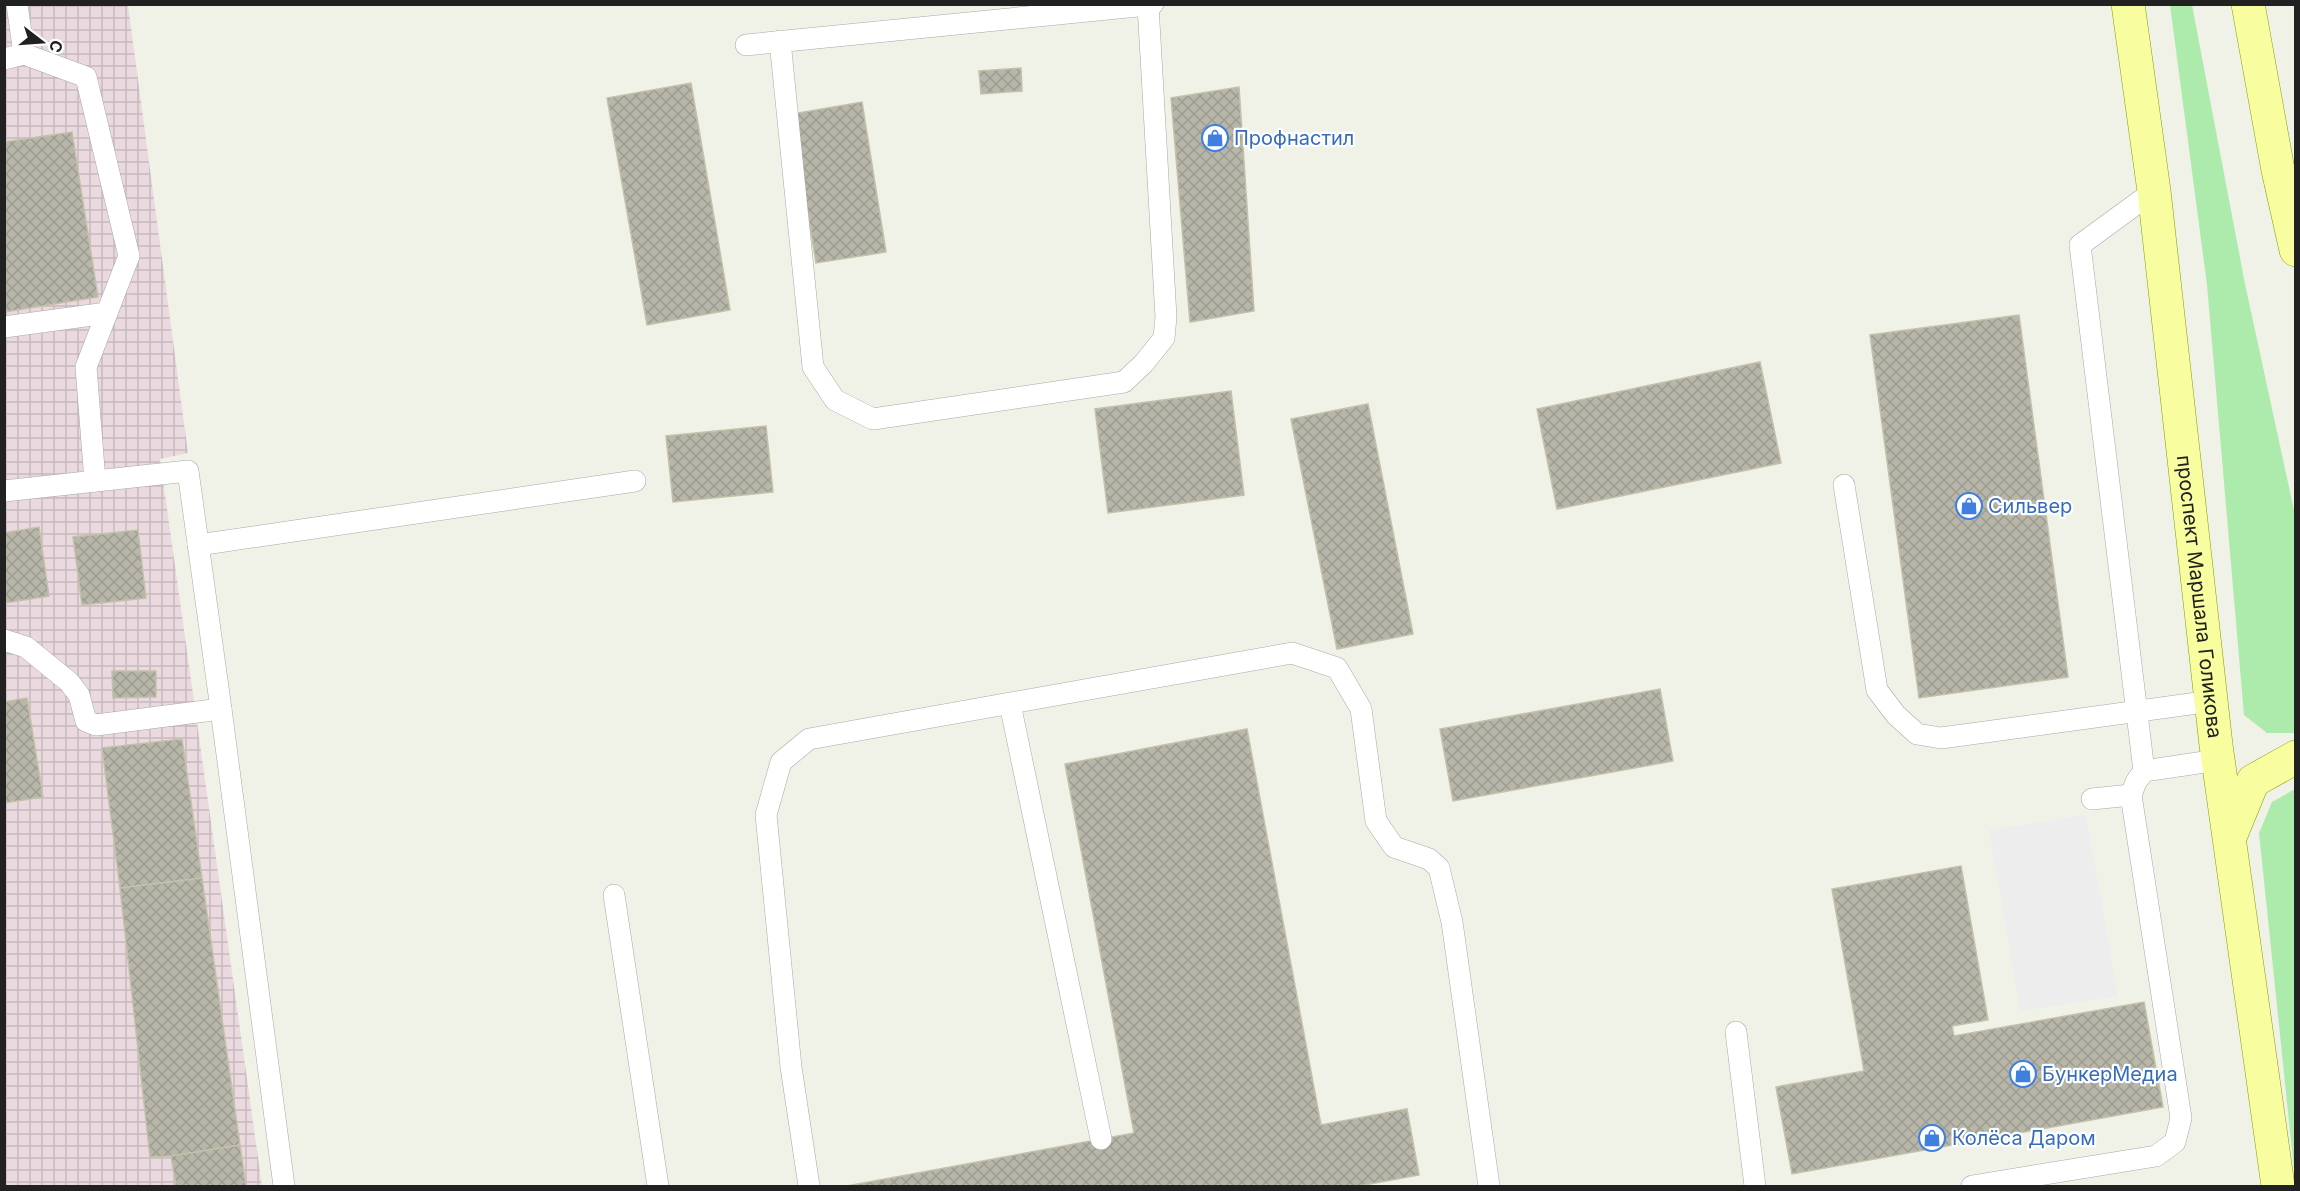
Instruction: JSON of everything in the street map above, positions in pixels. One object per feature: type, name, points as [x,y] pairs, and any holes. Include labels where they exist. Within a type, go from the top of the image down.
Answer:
[{"type":"main road","name":"проспект Маршала Голикова","points":[[2128,4],[2154,191],[2218,760],[2278,1186]]},
{"type":"main road","points":[[2248,4],[2295,250]]},
{"type":"main road","points":[[2230,839],[2253,781],[2295,758]]},
{"type":"lane","points":[[17,4],[14,57],[86,77],[129,256],[86,367],[95,481]]},
{"type":"lane","points":[[746,45],[1153,4]]},
{"type":"lane","points":[[780,41],[813,367],[835,400],[873,419],[1124,382],[1144,363],[1164,338],[1166,317],[1148,5]]},
{"type":"lane","points":[[1972,1186],[2156,1156],[2175,1142],[2181,1118],[2131,795],[2144,771],[2080,245],[2154,191]]},
{"type":"lane","points":[[4,327],[107,313]]},
{"type":"lane","points":[[4,491],[188,471],[284,1186]]},
{"type":"lane","points":[[198,544],[635,481]]},
{"type":"lane","points":[[1844,485],[1877,690],[1896,715],[1917,734],[1941,738],[2212,701]]},
{"type":"lane","points":[[4,640],[26,647],[69,682],[79,695],[86,722],[96,725],[221,709]]},
{"type":"lane","points":[[809,1186],[791,1067],[766,815],[781,762],[809,739],[1292,653],[1338,668],[1361,708],[1376,821],[1394,847],[1429,859],[1439,868],[1452,922],[1490,1186]]},
{"type":"lane","points":[[1010,704],[1101,1139]]},
{"type":"lane","points":[[2144,771],[2218,760]]},
{"type":"lane","points":[[2092,799],[2131,795]]},
{"type":"lane","points":[[614,895],[658,1186]]},
{"type":"lane","points":[[1736,1032],[1755,1186]]},
{"type":"shaded area","points":[[5,5],[128,5],[188,453],[160,459],[262,1186],[5,1186]]},
{"type":"shaded area","points":[[2086,815],[2118,996],[2020,1011],[1989,830]]},
{"type":"green space","points":[[2170,5],[2192,5],[2245,284],[2295,515],[2296,732],[2293,733],[2267,733],[2244,715],[2207,285]]},
{"type":"green space","points":[[2295,789],[2295,1179],[2259,833],[2272,802]]},
{"type":"building","points":[[1021,68],[1022,91],[981,94],[979,71]]},
{"type":"building","points":[[691,83],[730,310],[647,325],[607,98]]},
{"type":"building","points":[[1239,87],[1254,311],[1190,322],[1171,98]]},
{"type":"building","points":[[862,102],[886,252],[816,263],[792,114]]},
{"type":"building","points":[[72,132],[98,297],[4,312],[4,142]]},
{"type":"building","name":"Сильвер","points":[[2019,315],[2068,677],[1919,698],[1870,335]]},
{"type":"building","points":[[1760,362],[1781,463],[1557,509],[1537,409]]},
{"type":"building","points":[[1231,391],[1244,495],[1108,513],[1095,409]]},
{"type":"building","points":[[1368,404],[1413,634],[1337,649],[1291,419]]},
{"type":"building","points":[[766,426],[773,492],[673,502],[666,436]]},
{"type":"building","points":[[39,527],[49,596],[4,603],[4,533]]},
{"type":"building","points":[[138,530],[146,598],[82,605],[73,537]]},
{"type":"building","points":[[112,671],[156,671],[156,697],[113,698]]},
{"type":"building","points":[[1660,689],[1673,761],[1453,801],[1440,729]]},
{"type":"building","points":[[27,698],[43,797],[4,803],[4,702]]},
{"type":"building","points":[[1247,729],[1321,1125],[1407,1109],[1419,1175],[1359,1186],[847,1186],[1134,1133],[1065,764]]},
{"type":"building","points":[[182,739],[202,878],[120,888],[102,748]]},
{"type":"building","points":[[1961,866],[1988,1020],[1952,1026],[1954,1036],[2144,1002],[2163,1107],[1792,1174],[1776,1087],[1864,1071],[1832,889]]},
{"type":"building","points":[[202,878],[240,1145],[150,1157],[120,888]]},
{"type":"building","points":[[240,1145],[246,1186],[176,1186],[171,1156]]},
{"type":"place","name":"Профнастил","points":[[1215,138]]},
{"type":"place","name":"Сильвер","points":[[1969,506]]},
{"type":"place","name":"БункерМедиа","points":[[2023,1074]]},
{"type":"place","name":"Колёса Даром","points":[[1932,1138]]}]
